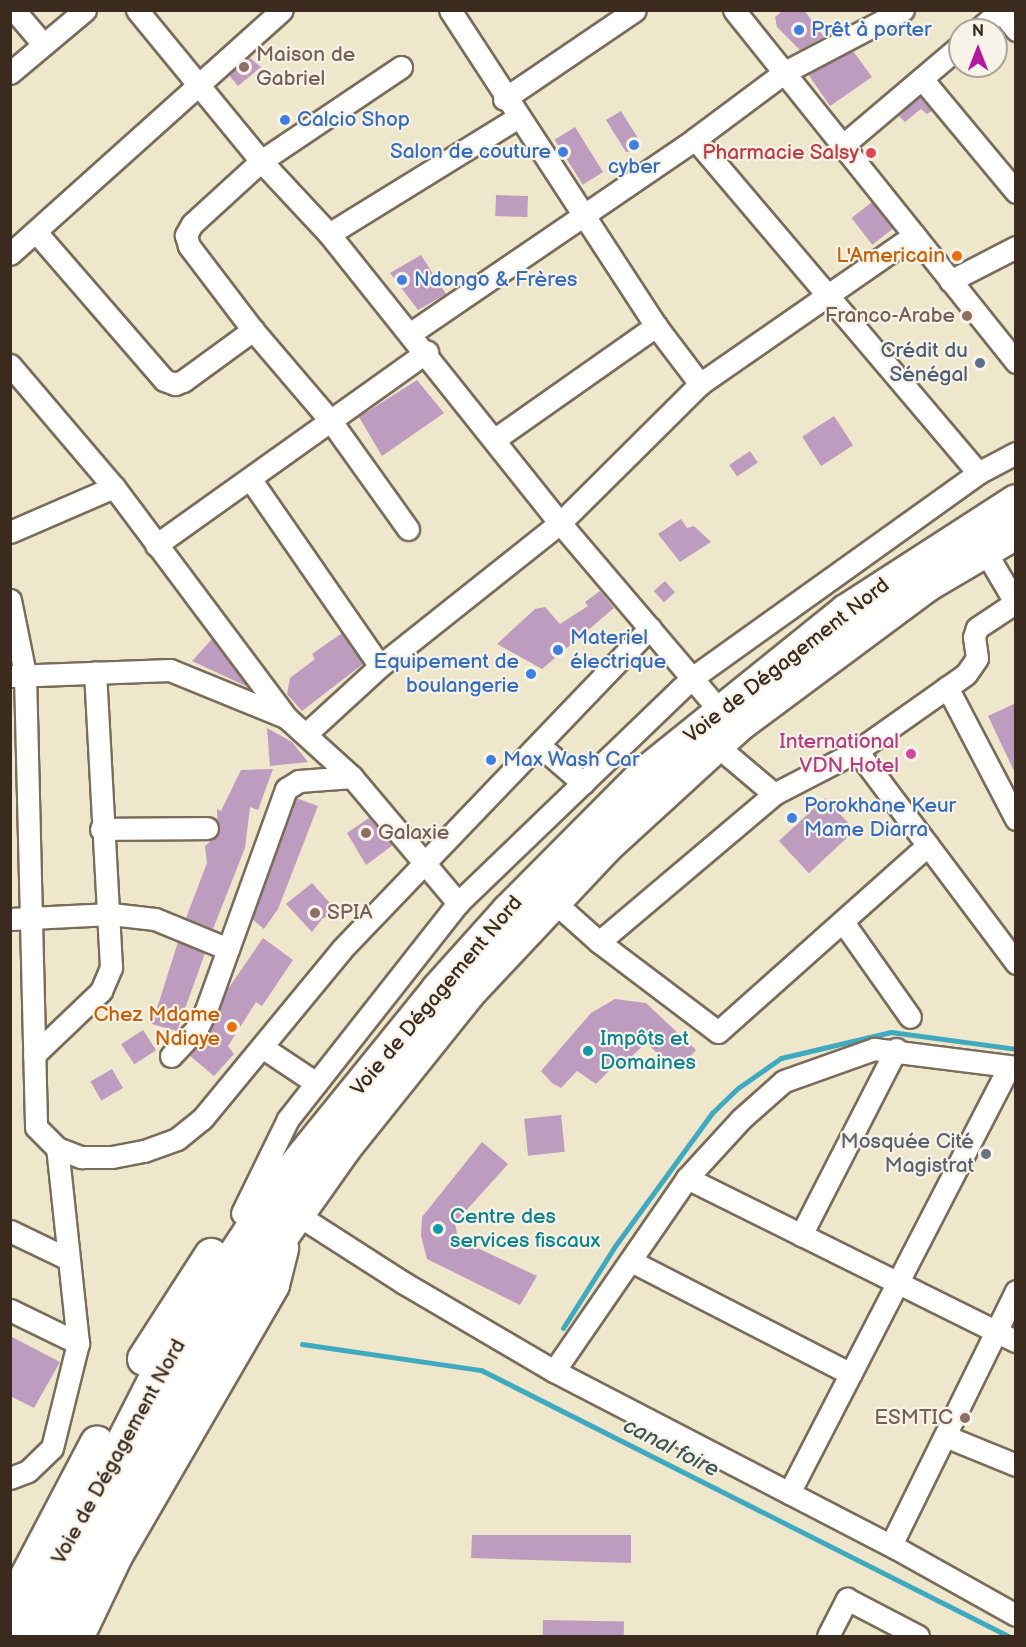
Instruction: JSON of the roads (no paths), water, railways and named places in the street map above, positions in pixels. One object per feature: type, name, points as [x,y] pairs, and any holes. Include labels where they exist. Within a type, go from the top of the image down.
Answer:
[{"type":"highway","name":"Voie de Dégagement Nord","points":[[24,1636],[286,1177],[438,989],[508,911],[644,774],[846,610],[1016,501]]},
{"type":"highway","name":"Voie de Dégagement Nord","points":[[52,1636],[95,1546],[164,1390],[226,1316],[348,1143],[469,993],[553,901],[716,745],[857,634],[1016,533]]},
{"type":"highway","points":[[10,1608],[45,1537],[136,1371],[178,1301],[242,1212],[286,1177]]},
{"type":"highway","points":[[78,1636],[116,1556],[273,1285],[291,1224]]},
{"type":"street","points":[[14,10],[43,44]]},
{"type":"street","points":[[10,73],[86,10]]},
{"type":"street","points":[[137,10],[261,161],[329,234],[427,352],[560,523],[720,711]]},
{"type":"street","points":[[10,254],[200,86],[282,10]]},
{"type":"street","points":[[450,10],[504,99],[656,326],[700,384]]},
{"type":"street","points":[[504,99],[635,10]]},
{"type":"street","points":[[734,10],[1016,362]]},
{"type":"street","points":[[411,333],[695,139],[785,72],[903,10]]},
{"type":"street","points":[[1000,11],[1016,30]]},
{"type":"street","points":[[842,146],[948,56]]},
{"type":"street","points":[[400,67],[261,161],[192,224],[186,235],[189,246],[253,330],[330,420],[408,529]]},
{"type":"street","points":[[922,79],[1016,192]]},
{"type":"street","points":[[329,234],[518,118]]},
{"type":"street","points":[[695,139],[826,298],[978,473]]},
{"type":"street","points":[[36,232],[164,380],[175,384],[183,381],[253,330]]},
{"type":"street","points":[[307,732],[380,666],[560,523],[700,384],[914,235]]},
{"type":"street","points":[[950,281],[1016,247]]},
{"type":"street","points":[[495,439],[656,326]]},
{"type":"street","points":[[156,545],[251,480],[330,420],[427,352]]},
{"type":"street","points":[[10,365],[114,487],[287,718]]},
{"type":"street","points":[[242,1212],[272,1147],[316,1083],[458,903],[692,678],[978,473],[1016,453]]},
{"type":"street","points":[[251,480],[380,666]]},
{"type":"street","points":[[10,532],[114,487]]},
{"type":"street","points":[[599,942],[774,794],[858,751],[973,666],[977,658],[974,637],[977,628],[1015,602],[985,551]]},
{"type":"street","points":[[10,600],[18,675],[21,919],[34,1055],[36,1127],[57,1148],[81,1158],[112,1158],[177,1139],[202,1119],[342,949],[540,746],[650,628]]},
{"type":"street","points":[[18,675],[170,670],[287,718],[307,732],[352,777],[423,865],[458,903]]},
{"type":"street","points":[[34,1055],[108,981],[111,914],[101,829],[95,672]]},
{"type":"street","points":[[947,687],[1016,819]]},
{"type":"street","points":[[716,745],[774,794]]},
{"type":"street","points":[[540,746],[583,783]]},
{"type":"street","points":[[858,751],[1016,963]]},
{"type":"street","points":[[171,1056],[197,1028],[286,789],[299,781],[352,777]]},
{"type":"street","points":[[101,829],[207,828]]},
{"type":"street","points":[[553,901],[599,942],[718,1032],[928,845]]},
{"type":"street","points":[[21,919],[111,914],[155,919],[228,949]]},
{"type":"street","points":[[843,922],[910,1017]]},
{"type":"street","points":[[262,1047],[316,1083]]},
{"type":"street","points":[[554,1371],[687,1178],[741,1119],[784,1081],[874,1049],[896,1049],[1012,1067],[789,1493]]},
{"type":"street","points":[[801,1234],[896,1049]]},
{"type":"street","points":[[10,1478],[28,1471],[52,1448],[78,1343],[66,1258],[57,1148]]},
{"type":"street","points":[[687,1178],[1016,1341]]},
{"type":"street","points":[[291,1224],[404,1283],[554,1371],[891,1545],[1016,1615]]},
{"type":"street","points":[[10,1231],[66,1258]]},
{"type":"street","points":[[631,1261],[851,1374]]},
{"type":"street","points":[[891,1545],[1016,1291]]},
{"type":"street","points":[[10,1310],[78,1343]]},
{"type":"street","points":[[945,1436],[1016,1465]]},
{"type":"street","points":[[828,1636],[847,1599],[918,1636]]},
{"type":"waterway","points":[[563,1328],[615,1246],[712,1113],[738,1088],[781,1058],[891,1032],[1016,1049]]},
{"type":"waterway","name":"canal foire","points":[[302,1344],[481,1370],[1008,1636]]},
{"type":"place","name":"Prêt à porter","points":[[799,30]]},
{"type":"place","name":"Maison de Gabriel","points":[[244,67]]},
{"type":"place","name":"Calcio Shop","points":[[285,120]]},
{"type":"place","name":"cyber","points":[[634,145]]},
{"type":"place","name":"Salon de couture","points":[[563,152]]},
{"type":"place","name":"Pharmacie Salsy","points":[[871,153]]},
{"type":"place","name":"L'Americain","points":[[957,256]]},
{"type":"place","name":"Ndongo & Frères","points":[[402,280]]},
{"type":"place","name":"Franco-Arabe","points":[[967,316]]},
{"type":"place","name":"Crédit du Sénégal","points":[[980,363]]},
{"type":"place","name":"Materiel électrique","points":[[558,650]]},
{"type":"place","name":"Equipement de boulangerie","points":[[531,674]]},
{"type":"place","name":"International VDN Hotel","points":[[911,754]]},
{"type":"place","name":"Max Wash Car","points":[[491,760]]},
{"type":"place","name":"Porokhane Keur Mame Diarra","points":[[792,818]]},
{"type":"place","name":"Galaxie","points":[[366,833]]},
{"type":"place","name":"SPIA","points":[[315,913]]},
{"type":"place","name":"Chez Mdame Ndiaye","points":[[232,1027]]},
{"type":"place","name":"Impôts et Domaines","points":[[588,1051]]},
{"type":"place","name":"Mosquée Cité Magistrat","points":[[986,1154]]},
{"type":"place","name":"Centre des services fiscaux","points":[[438,1229]]},
{"type":"place","name":"ESMTIC","points":[[965,1418]]}]
